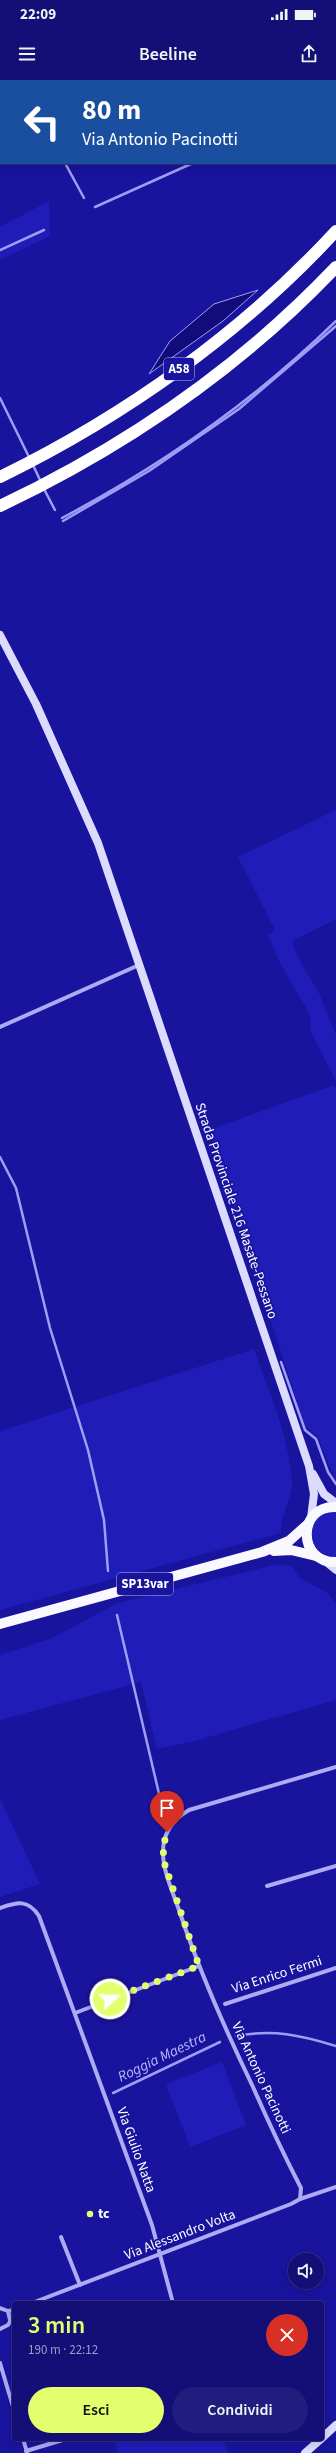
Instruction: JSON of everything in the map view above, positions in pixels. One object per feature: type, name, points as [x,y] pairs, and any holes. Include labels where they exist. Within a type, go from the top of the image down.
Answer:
[{"type":"highway","name":"A58","points":[[0,477],[91,428],[175,372],[288,280],[336,231]]},
{"type":"highway","name":"A58","points":[[0,506],[98,454],[185,397],[299,303],[336,266]]},
{"type":"main road","name":"Strada Provinciale 216 Masate-Pessano","points":[[0,635],[33,697],[90,822],[309,1466]]},
{"type":"main road","points":[[309,1466],[322,1492],[336,1504]]},
{"type":"main road","points":[[309,1466],[314,1494],[307,1541],[320,1558],[336,1570]]},
{"type":"main road","name":"SP13var","points":[[0,1624],[262,1552],[287,1542],[322,1509],[336,1507]]},
{"type":"main road","name":"SP13var","points":[[262,1552],[291,1550],[336,1562]]},
{"type":"main road","points":[[324,2436],[336,2426]]},
{"type":"main road","points":[[305,2453],[318,2441]]},
{"type":"street","points":[[0,1027],[139,965]]},
{"type":"street","name":"Via Antonio Pacinotti","points":[[300,2199],[301,2188],[231,2041],[199,1966],[164,1862],[163,1847],[167,1832],[175,1820],[188,1810],[336,1767]]},
{"type":"street","points":[[267,1886],[336,1866]]},
{"type":"street","name":"Via Giulio Natta","points":[[0,1908],[21,1902],[29,1905],[35,1910],[75,2013],[152,2225],[158,2255],[172,2301]]},
{"type":"street","points":[[75,2013],[199,1966]]},
{"type":"street","name":"Via Enrico Fermi","points":[[225,2004],[336,1968]]},
{"type":"street","name":"Via Alessandro Volta","points":[[37,2301],[300,2199],[336,2187]]},
{"type":"street","points":[[61,2237],[80,2285]]},
{"type":"street","points":[[0,2308],[8,2311],[12,2310]]},
{"type":"street","points":[[8,2311],[10,2320]]},
{"type":"street","points":[[0,2334],[1,2328],[8,2325],[12,2318]]},
{"type":"street","points":[[0,2363],[12,2403]]},
{"type":"street","points":[[24,2441],[27,2452],[60,2441]]},
{"type":"shaded area","points":[[49,201],[50,236],[0,260],[0,227]]},
{"type":"shaded area","points":[[258,290],[223,321],[149,374],[170,341],[214,304]]},
{"type":"shaded area","points":[[336,810],[336,919],[292,941],[298,958],[319,993],[336,1035],[336,1081],[311,1032],[310,1015],[279,961],[268,935],[275,930],[238,857]]},
{"type":"shaded area","points":[[334,1085],[336,1090],[336,1481],[317,1436],[305,1426],[209,1130]]},
{"type":"shaded area","points":[[254,1349],[283,1431],[290,1465],[292,1487],[282,1519],[281,1533],[0,1610],[0,1431]]},
{"type":"shaded area","points":[[336,1511],[336,1557],[327,1555],[314,1545],[310,1531],[316,1518],[323,1513]]},
{"type":"shaded area","points":[[274,1565],[291,1566],[300,1578],[326,1592],[336,1603],[336,1700],[195,1741],[157,1749],[141,1682],[0,1720],[0,1655],[52,1638],[118,1603]]},
{"type":"shaded area","points":[[0,1799],[40,1884],[0,1897]]},
{"type":"shaded area","points":[[222,2062],[246,2125],[190,2147],[166,2084]]},
{"type":"shaded area","points":[[115,2441],[225,2441],[228,2453],[118,2453]]},
{"type":"waterway","points":[[66,164],[84,198]]},
{"type":"waterway","points":[[95,207],[191,164]]},
{"type":"waterway","points":[[0,250],[44,230]]},
{"type":"waterway","points":[[62,518],[135,476],[206,429],[273,377],[336,321]]},
{"type":"waterway","points":[[63,521],[149,471],[239,409],[336,326]]},
{"type":"waterway","points":[[0,398],[29,457]]},
{"type":"waterway","points":[[32,463],[41,482]]},
{"type":"waterway","points":[[44,489],[55,510]]},
{"type":"waterway","points":[[0,1157],[16,1188],[50,1328],[88,1450],[104,1520],[108,1571]]},
{"type":"waterway","points":[[281,1362],[305,1430],[316,1439],[328,1472],[336,1484]]},
{"type":"waterway","points":[[117,1615],[164,1815]]},
{"type":"waterway","name":"Roggia Maestra","points":[[236,2036],[262,2033],[286,2034],[336,2046]]},
{"type":"waterway","name":"Roggia Maestra","points":[[113,2093],[220,2042]]},
{"type":"place","name":"tc","points":[[90,2214]]},
{"type":"route","points":[[110,1999],[199,1966],[164,1862],[163,1847],[167,1832]]}]
